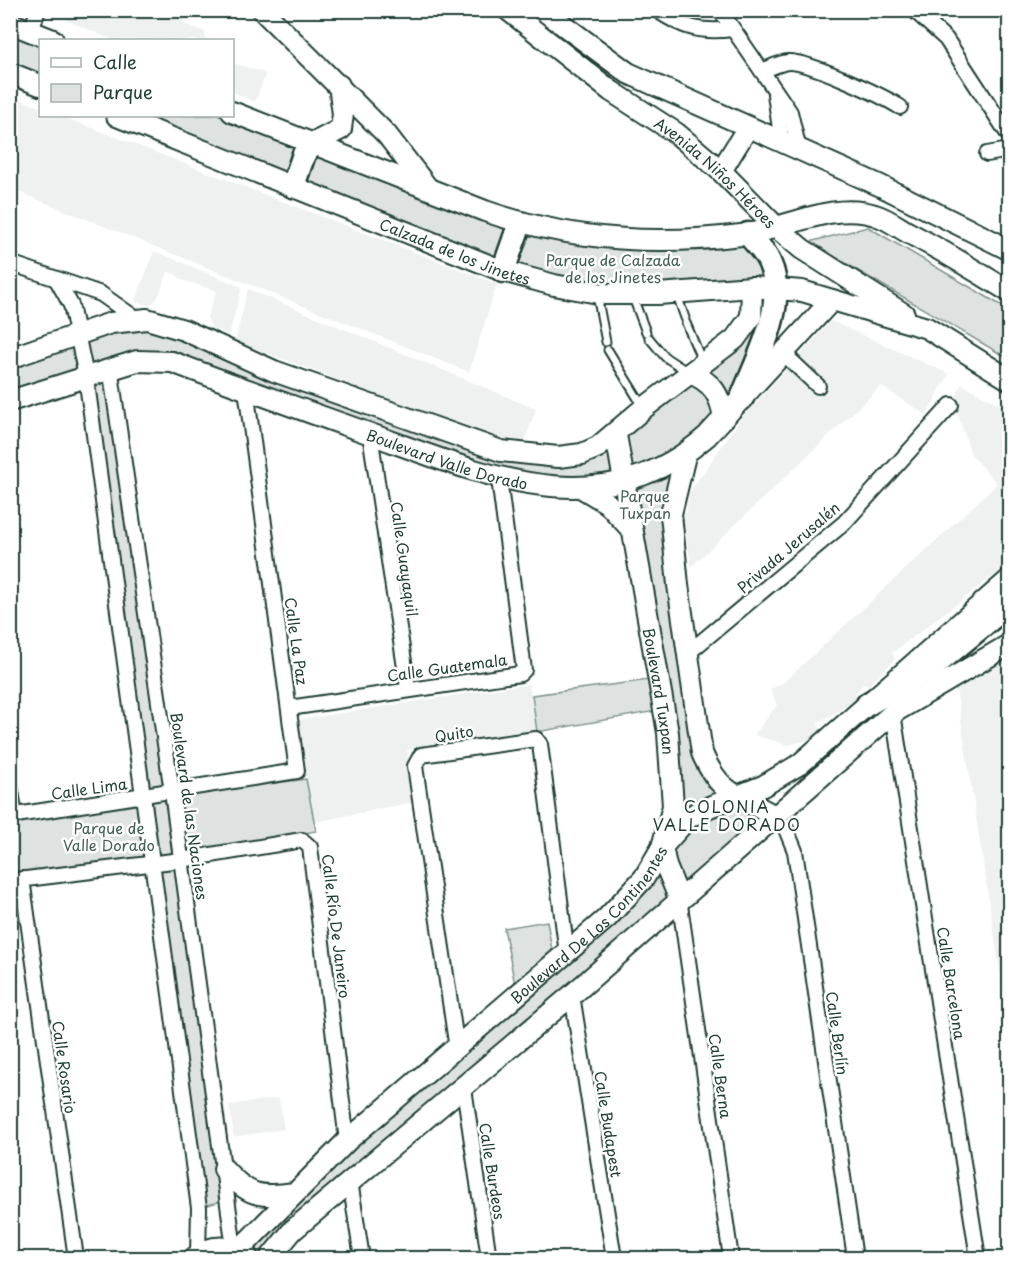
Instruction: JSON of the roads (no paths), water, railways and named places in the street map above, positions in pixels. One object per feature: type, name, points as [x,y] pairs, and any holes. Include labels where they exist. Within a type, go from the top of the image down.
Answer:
[{"type":"main road","points":[[292,186],[304,154],[312,144]]},
{"type":"main road","points":[[503,271],[520,223]]},
{"type":"main road","points":[[742,398],[766,337],[775,306],[776,288],[770,263],[748,234]]},
{"type":"main road","points":[[868,704],[936,664],[1010,603]]},
{"type":"street","points":[[31,31],[38,10]]},
{"type":"street","points":[[262,10],[387,135],[427,187]]},
{"type":"street","name":"Avenida Niños Héroes","points":[[508,10],[611,91],[676,133],[721,171],[777,228],[828,267],[927,328]]},
{"type":"street","points":[[543,10],[628,73],[892,191],[1010,250]]},
{"type":"street","points":[[657,10],[688,28],[701,31],[732,28]]},
{"type":"street","points":[[720,10],[790,112],[790,147]]},
{"type":"street","points":[[914,10],[946,39],[1010,137]]},
{"type":"street","points":[[10,23],[51,39]]},
{"type":"street","points":[[762,71],[780,64],[798,63],[864,87],[900,107]]},
{"type":"street","points":[[10,73],[39,85]]},
{"type":"street","points":[[312,144],[340,129],[344,114],[339,85]]},
{"type":"street","points":[[234,113],[520,223],[572,234],[654,242],[748,234],[826,213],[851,211],[876,215],[1010,292]]},
{"type":"street","name":"Calzada de los Jinetes","points":[[120,117],[503,271],[554,285],[597,293],[676,293],[752,287],[776,288],[832,300],[927,328],[1010,380]]},
{"type":"street","points":[[721,171],[748,127]]},
{"type":"street","points":[[987,154],[1010,150]]},
{"type":"street","points":[[989,239],[1010,239]]},
{"type":"street","points":[[10,263],[101,294],[135,318]]},
{"type":"street","points":[[57,280],[71,305],[86,376],[199,1208],[196,1257],[221,1247],[240,1253]]},
{"type":"street","name":"Boulevard Valle Dorado","points":[[10,358],[135,318],[159,321],[274,371],[501,451],[533,457],[582,454],[616,435],[644,408],[735,339],[751,317],[752,287]]},
{"type":"street","name":"Boulevard Valle Dorado","points":[[10,401],[137,361],[172,362],[499,479],[582,488],[625,481],[685,456],[724,418],[832,300]]},
{"type":"street","points":[[172,362],[184,330]]},
{"type":"street","points":[[782,352],[818,386]]},
{"type":"street","name":"Boulevard de las Naciones","points":[[110,368],[224,1169],[240,1253]]},
{"type":"street","points":[[696,368],[718,394],[724,418]]},
{"type":"street","name":"Calle La Paz","points":[[172,792],[297,771],[246,389]]},
{"type":"street","name":"Privada Jerusalén","points":[[688,653],[844,523],[951,405]]},
{"type":"street","name":"Calle Guayaquil","points":[[370,434],[408,688]]},
{"type":"street","name":"Boulevard Tuxpan","points":[[616,435],[625,481],[630,528],[668,733],[673,806],[662,847]]},
{"type":"street","points":[[685,456],[671,508],[678,585],[702,753],[720,786],[776,817]]},
{"type":"street","name":"Calle Guatemala","points":[[289,708],[408,688],[520,674],[524,670],[499,479]]},
{"type":"street","points":[[582,488],[607,503],[630,528]]},
{"type":"street","name":"Boulevard De Los Continentes","points":[[240,1253],[294,1193],[347,1141],[607,918],[644,878],[674,831],[699,811],[763,786],[800,764],[1010,579]]},
{"type":"street","points":[[270,1258],[293,1230],[572,995],[679,898],[776,817],[893,713],[1010,644]]},
{"type":"street","name":"Calle Barcelona","points":[[893,713],[978,1258]]},
{"type":"street","name":"Quito","points":[[457,1049],[415,766],[421,755],[536,739],[540,744],[567,954]]},
{"type":"street","points":[[10,785],[13,816]]},
{"type":"street","name":"Calle Lima","points":[[13,816],[172,792]]},
{"type":"street","name":"Calle Berlín","points":[[776,817],[786,829],[795,851],[855,1258]]},
{"type":"street","name":"Calle Río De Janeiro","points":[[181,861],[302,840],[310,847],[347,1141]]},
{"type":"street","points":[[662,847],[666,866],[679,898]]},
{"type":"street","points":[[16,880],[181,861]]},
{"type":"street","name":"Calle Rosario","points":[[16,880],[76,1258]]},
{"type":"street","name":"Calle Berna","points":[[679,898],[731,1258]]},
{"type":"street","name":"Calle Budapest","points":[[572,995],[614,1258]]},
{"type":"street","name":"Calle Burdeos","points":[[464,1088],[489,1258]]},
{"type":"street","points":[[224,1169],[237,1183],[257,1195],[294,1193]]},
{"type":"street","points":[[350,1181],[362,1258]]},
{"type":"lane","points":[[597,293],[607,346],[644,408]]},
{"type":"lane","points":[[676,293],[696,368]]},
{"type":"lane","points":[[632,294],[648,335],[665,357],[696,368]]},
{"type":"district","name":"COLONIA VALLE DORADO","points":[[727,815]]},
{"type":"park label","name":"Parque de Calzada de los Jinetes","points":[[613,268]]},
{"type":"park label","name":"Parque Tuxpan","points":[[645,504]]},
{"type":"park label","name":"Parque de Valle Dorado","points":[[109,836]]}]
